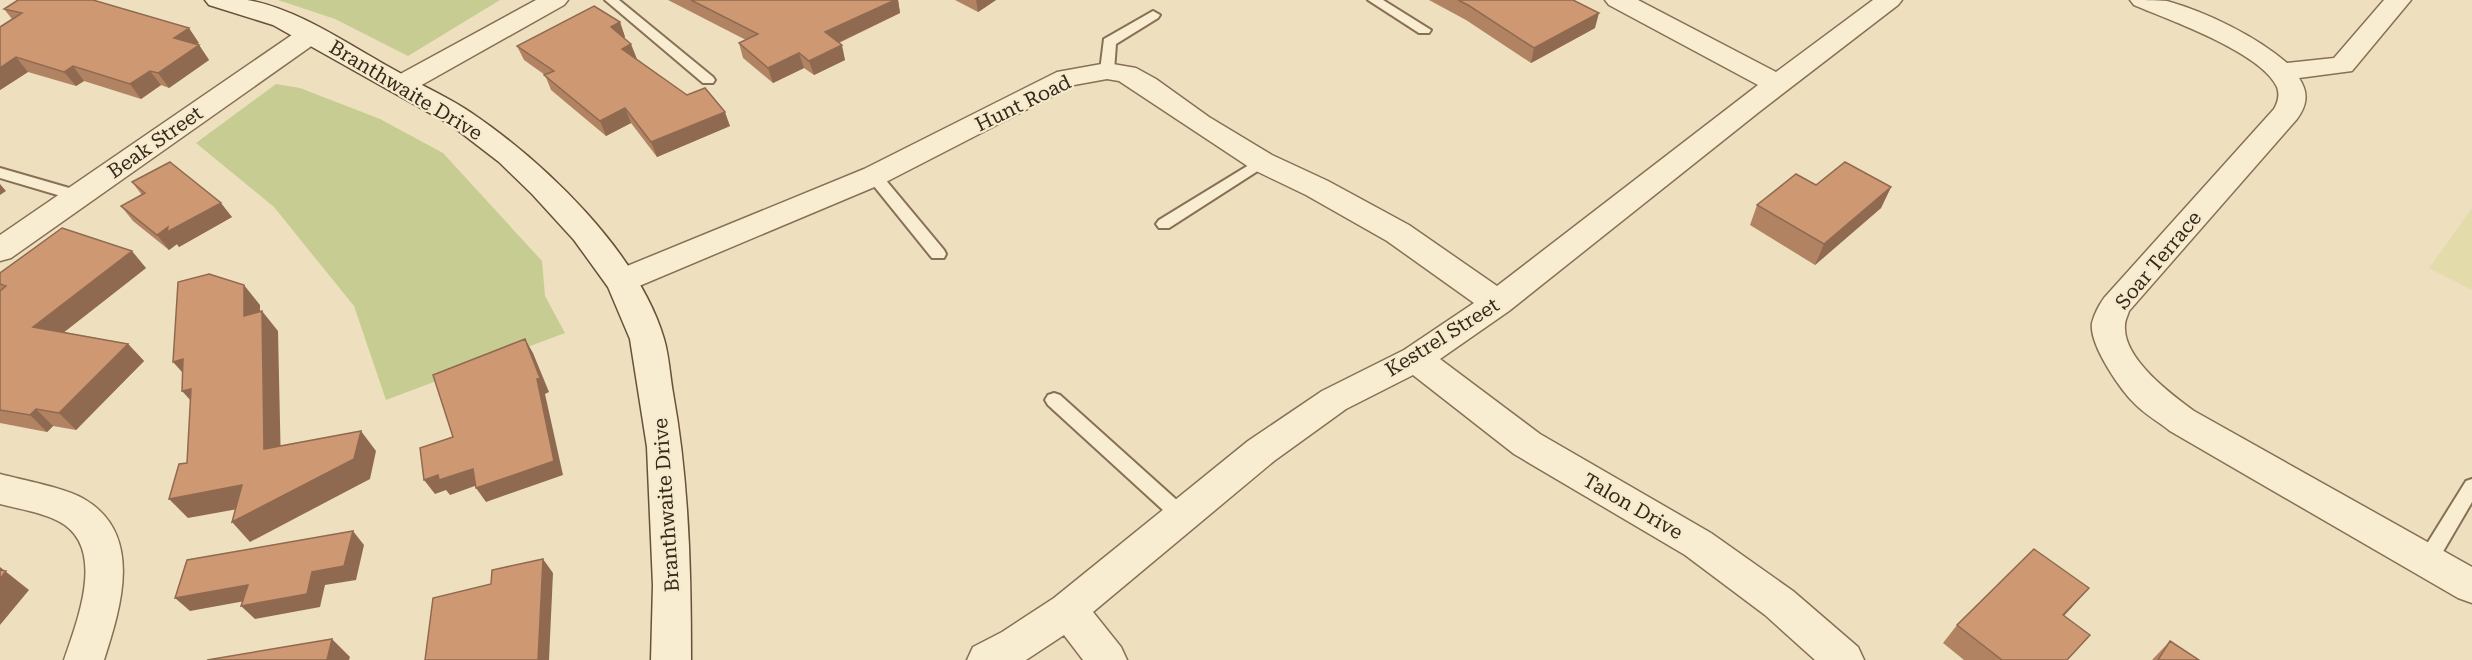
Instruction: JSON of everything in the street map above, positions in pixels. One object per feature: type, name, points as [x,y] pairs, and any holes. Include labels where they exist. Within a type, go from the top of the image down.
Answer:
[{"type":"street","name":"Branthwaite Drive","points":[[218,0],[282,19],[311,33],[461,119],[509,155],[543,187],[579,225],[621,281],[647,339],[665,447],[672,574],[671,660]]},
{"type":"street","points":[[401,85],[555,0]]},
{"type":"street","points":[[1618,0],[1777,84]]},
{"type":"street","name":"Kestrel Street","points":[[987,660],[1016,645],[1068,610],[1261,451],[1334,400],[1416,359],[1498,303],[1777,84],[1889,0]]},
{"type":"street","name":"Soar Terrace","points":[[2143,0],[2232,39],[2259,55],[2280,72],[2290,87],[2293,99],[2287,113],[2115,306],[2108,325],[2114,348],[2128,372],[2148,396],[2182,421],[2472,586]]},
{"type":"street","points":[[2280,72],[2342,65],[2398,0]]},
{"type":"street","name":"Beak Street","points":[[0,250],[311,33]]},
{"type":"street","name":"Hunt Road","points":[[621,281],[874,176],[1067,78],[1107,70],[1126,74],[1146,84],[1198,123],[1262,162],[1317,188],[1398,233],[1498,303]]},
{"type":"street","name":"Talon Drive","points":[[1416,359],[1527,444],[1698,544],[1779,603],[1844,660]]},
{"type":"street","points":[[0,489],[70,509],[96,530],[105,566],[100,612],[84,660]]},
{"type":"street","points":[[1068,610],[1107,660]]},
{"type":"lane","points":[[611,0],[708,80]]},
{"type":"lane","points":[[1374,0],[1424,30]]},
{"type":"lane","points":[[1107,70],[1109,42],[1153,15]]},
{"type":"lane","points":[[1164,224],[1262,162]]},
{"type":"lane","points":[[0,173],[78,196]]},
{"type":"lane","points":[[874,176],[939,254]]},
{"type":"lane","points":[[1054,400],[1182,516]]},
{"type":"lane","points":[[2427,561],[2472,486]]},
{"type":"shaded area","points":[[2472,208],[2472,290],[2429,268]]},
{"type":"green space","points":[[278,0],[500,0],[408,56],[335,19]]},
{"type":"green space","points":[[276,84],[300,88],[380,119],[443,153],[542,261],[545,296],[565,333],[386,400],[354,306],[274,207],[196,143]]},
{"type":"building","points":[[18,0],[93,0],[189,28],[174,38],[199,45],[158,73],[150,71],[130,84],[73,66],[64,72],[16,57],[0,68],[0,27],[22,13],[4,9]]},
{"type":"building","points":[[691,0],[895,0],[825,32],[842,45],[809,61],[799,53],[768,68],[739,43],[758,34]]},
{"type":"building","points":[[1458,0],[1573,0],[1599,13],[1534,48]]},
{"type":"building","points":[[594,6],[620,22],[611,27],[631,44],[622,49],[687,95],[705,88],[725,112],[651,142],[625,108],[600,121],[544,75],[554,71],[517,46]]},
{"type":"building","points":[[170,162],[221,203],[167,232],[168,227],[157,235],[121,206],[145,193],[132,182]]},
{"type":"building","points":[[1845,162],[1891,187],[1824,244],[1757,205],[1796,174],[1816,185]]},
{"type":"building","points":[[62,228],[132,251],[33,327],[128,344],[59,413],[36,409],[30,415],[0,410],[0,291],[6,286],[0,284],[0,273]]},
{"type":"building","points":[[209,274],[244,285],[244,316],[262,311],[264,449],[361,431],[354,459],[232,522],[242,485],[169,499],[179,464],[187,463],[191,389],[182,391],[183,359],[173,362],[178,282]]},
{"type":"building","points":[[525,339],[540,378],[537,379],[554,461],[476,488],[473,469],[439,480],[438,475],[424,480],[420,448],[453,437],[433,375]]},
{"type":"building","points":[[353,531],[344,566],[312,572],[307,594],[241,606],[248,585],[175,598],[187,560]]},
{"type":"building","points":[[2034,549],[2089,588],[2063,615],[2090,635],[2067,660],[2002,660],[1957,625]]},
{"type":"building","points":[[543,559],[538,660],[425,660],[433,598],[491,584],[492,570]]},
{"type":"building","points":[[0,570],[6,571],[0,579]]},
{"type":"building","points":[[332,639],[327,660],[207,660]]},
{"type":"building","points":[[2170,641],[2199,660],[2158,660]]}]
